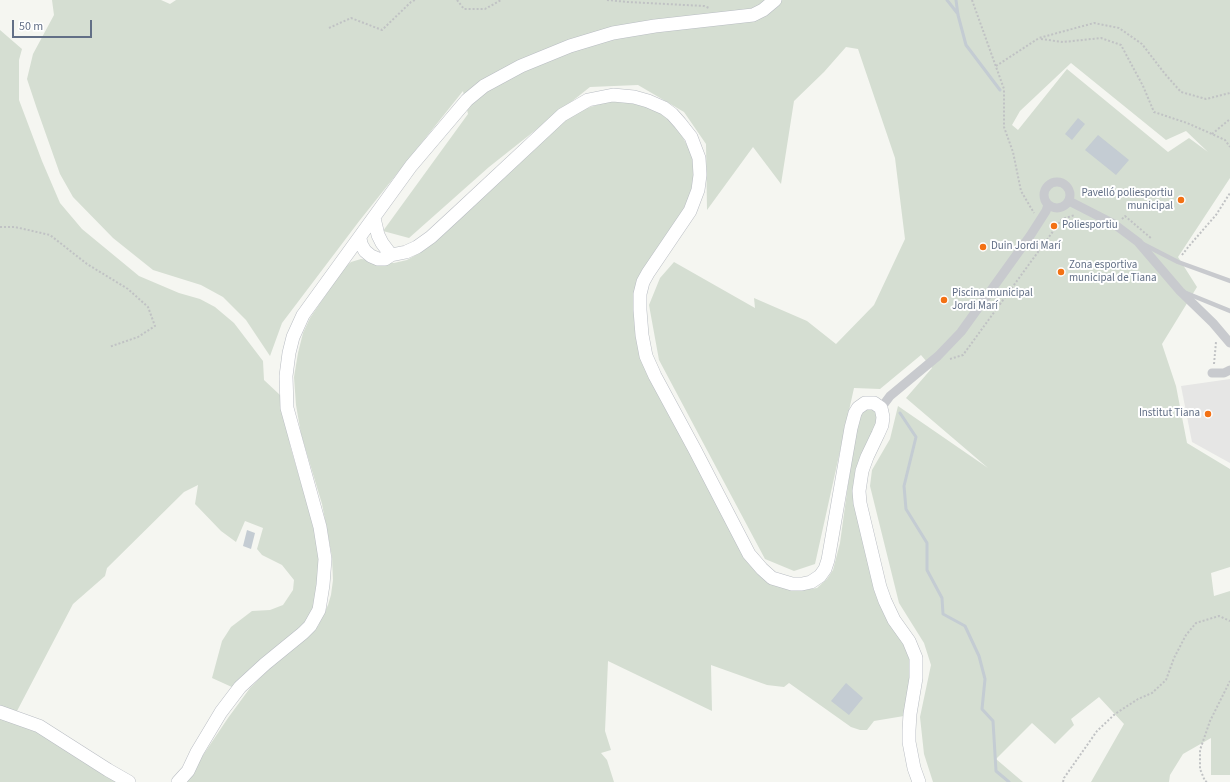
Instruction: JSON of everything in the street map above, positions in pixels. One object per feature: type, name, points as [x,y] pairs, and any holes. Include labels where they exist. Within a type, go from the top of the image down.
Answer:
[{"type":"street","points":[[178,782],[188,771],[197,752],[221,712],[240,688],[265,664],[303,633],[310,626],[319,610],[323,585],[324,559],[320,527],[287,408],[286,376],[289,353],[293,337],[303,315],[411,166],[467,100],[484,86],[521,66],[570,46],[613,33],[655,26],[753,15],[764,10],[775,0]]},
{"type":"street","points":[[360,238],[361,244],[365,250],[371,256],[378,259],[385,259],[416,247],[431,237],[562,115],[588,100],[613,95],[634,97],[664,108],[672,114],[691,137],[699,158],[700,175],[698,190],[690,211],[643,282],[640,294],[640,310],[646,356],[655,376],[749,554],[772,578],[792,584],[811,582],[820,576],[825,569],[828,560],[850,428],[855,413],[858,408],[865,403],[874,403],[881,408],[883,417],[882,425],[866,457],[862,471],[859,491],[860,503],[880,587],[885,601],[894,620],[909,641],[916,658],[916,674],[908,730],[914,768],[919,782]]},
{"type":"street","points":[[1055,182],[1064,184],[1068,187],[1070,192],[1069,201],[1060,208],[1055,209],[1048,205],[1045,201],[1044,192],[1049,184],[1055,182]]},
{"type":"street","points":[[1069,201],[1114,224],[1138,242],[1180,291],[1213,324],[1230,344]]},
{"type":"street","points":[[881,408],[890,396],[938,356],[961,332],[1039,223],[1048,205]]},
{"type":"street","points":[[374,218],[380,239],[391,256]]},
{"type":"street","points":[[360,238],[391,256]]},
{"type":"street","points":[[342,262],[350,258],[371,256]]},
{"type":"street","points":[[1213,373],[1224,373],[1230,370]]},
{"type":"street","points":[[0,712],[38,726],[129,782]]},
{"type":"lane","points":[[1138,242],[1178,262],[1230,281]]},
{"type":"lane","points":[[1180,291],[1230,311]]},
{"type":"path","points":[[329,28],[351,18],[382,30],[411,2],[415,0]]},
{"type":"path","points":[[457,0],[464,9],[485,9],[501,0]]},
{"type":"path","points":[[607,0],[704,6],[710,8]]},
{"type":"path","points":[[972,0],[1004,89],[1004,127],[1013,152],[1021,191],[1039,223]]},
{"type":"path","points":[[996,66],[1039,38],[1094,23],[1119,28],[1142,44],[1180,92],[1206,99],[1230,93]]},
{"type":"path","points":[[1039,38],[1063,42],[1101,38],[1121,45],[1154,112],[1187,123],[1212,134],[1225,140],[1230,147]]},
{"type":"path","points":[[1212,134],[1230,119]]},
{"type":"path","points":[[1178,262],[1189,246],[1216,215],[1230,193]]},
{"type":"path","points":[[949,359],[963,355],[1062,219],[1078,215]]},
{"type":"path","points":[[1122,219],[1125,216],[1154,242]]},
{"type":"path","points":[[0,227],[15,227],[50,235],[87,264],[128,289],[148,307],[155,326],[138,337],[109,347]]},
{"type":"path","points":[[1213,373],[1216,345],[1215,338]]},
{"type":"path","points":[[1063,782],[1064,778],[1097,732],[1115,714],[1138,699],[1152,693],[1166,680],[1174,658],[1183,640],[1196,623],[1219,616],[1230,620]]},
{"type":"path","points":[[1207,782],[1205,781],[1200,769],[1200,750],[1210,721],[1230,681]]},
{"type":"shaded area","points":[[52,0],[161,0],[170,4],[176,0],[1230,0],[1230,178],[1178,257],[1197,287],[1162,344],[1176,386],[1187,443],[1230,469],[1230,567],[1211,573],[1214,596],[1230,591],[1230,775],[1211,775],[1211,738],[1183,754],[1170,775],[1169,782],[1091,782],[1124,724],[1099,697],[1071,719],[1074,725],[1055,744],[1032,723],[996,759],[1023,782],[933,782],[924,754],[920,717],[931,665],[924,643],[899,603],[870,486],[872,470],[890,439],[898,406],[988,468],[906,398],[932,368],[921,355],[880,389],[854,388],[815,564],[794,571],[765,559],[659,360],[649,305],[660,278],[674,262],[755,308],[754,298],[807,321],[836,344],[874,305],[905,239],[895,158],[858,49],[846,47],[824,72],[794,101],[781,184],[753,147],[707,210],[706,144],[684,112],[638,85],[590,87],[489,167],[409,238],[383,231],[468,114],[463,91],[360,220],[282,323],[270,356],[246,320],[223,297],[201,285],[153,270],[113,238],[73,197],[60,174],[27,79],[33,54],[54,15]],"holes":[[[1071,63],[1166,140],[1186,131],[1208,152],[1189,138],[1168,152],[1067,69],[1018,130],[1012,125],[1020,111]]]},
{"type":"shaded area","points":[[0,30],[22,49],[19,60],[19,100],[60,203],[82,229],[139,276],[179,293],[200,299],[215,307],[234,323],[263,361],[264,380],[280,395],[291,449],[315,530],[320,568],[315,606],[306,622],[234,688],[212,678],[222,641],[231,627],[252,611],[270,610],[283,605],[293,590],[294,580],[282,565],[262,555],[257,549],[263,528],[245,521],[236,542],[221,531],[195,504],[198,485],[184,492],[107,568],[105,576],[73,604],[17,711],[0,707]]},
{"type":"shaded area","points":[[628,101],[648,106],[660,112],[672,123],[681,134],[694,163],[694,181],[690,200],[634,303],[634,322],[638,340],[739,548],[801,590],[817,588],[827,579],[833,570],[840,543],[857,419],[862,410],[874,407],[878,419],[858,506],[912,662],[904,716],[874,721],[867,730],[860,730],[851,727],[789,683],[784,687],[767,685],[711,665],[712,711],[608,661],[605,731],[611,750],[601,753],[607,760],[614,782],[185,782],[250,688],[274,664],[306,638],[318,626],[331,595],[333,580],[332,557],[322,504],[301,434],[296,405],[294,377],[303,333],[310,318],[344,268],[351,262],[361,259],[394,263],[407,260],[421,252],[557,127],[571,116],[584,109],[607,102]]},
{"type":"shaded area","points":[[1078,118],[1085,124],[1072,140],[1065,134]]},
{"type":"shaded area","points":[[1098,135],[1129,160],[1116,175],[1085,150]]},
{"type":"shaded area","name":"Institut Tiana","points":[[1230,379],[1230,463],[1192,442],[1181,386]]},
{"type":"shaded area","points":[[247,530],[255,533],[251,549],[243,546]]},
{"type":"shaded area","points":[[846,683],[863,698],[849,715],[831,701]]},
{"type":"shaded area","points":[[0,718],[37,732],[121,782],[0,782]]},
{"type":"waterway","points":[[947,0],[958,14]]},
{"type":"waterway","points":[[956,0],[958,15],[966,45],[1000,90]]},
{"type":"waterway","points":[[900,413],[916,437],[904,486],[906,509],[927,543],[927,570],[942,598],[943,614],[965,626],[979,656],[985,679],[982,709],[993,721],[996,771],[1009,782]]},
{"type":"place","name":"Pavelló poliesportiu municipal","points":[[1181,200]]},
{"type":"place","name":"Poliesportiu","points":[[1054,226]]},
{"type":"place","name":"Duin Jordi Marí","points":[[983,247]]},
{"type":"place","name":"Zona esportiva municipal de Tiana","points":[[1061,272]]},
{"type":"place","name":"Piscina municipal Jordi Marí","points":[[944,300]]},
{"type":"place","name":"Institut Tiana","points":[[1208,414]]}]
